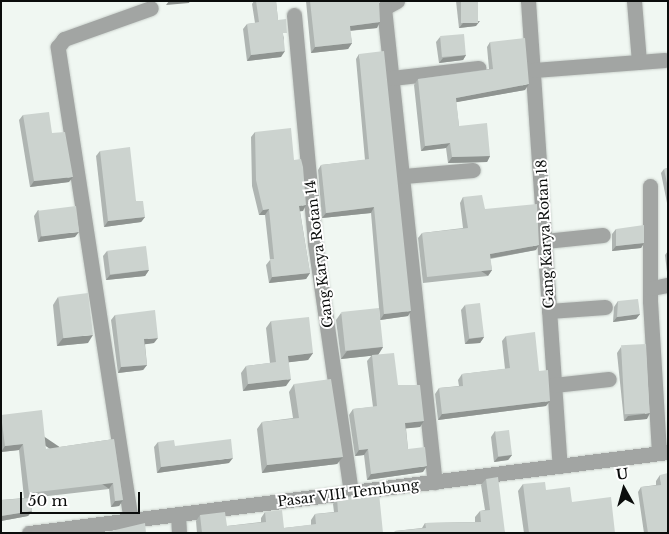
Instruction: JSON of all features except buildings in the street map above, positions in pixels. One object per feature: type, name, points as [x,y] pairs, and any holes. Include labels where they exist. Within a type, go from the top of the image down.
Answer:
[{"type":"street","points":[[396,1],[384,8],[404,176],[436,482]]},
{"type":"street","name":"Gang Karya Rotan 18","points":[[528,1],[560,466]]},
{"type":"street","points":[[634,1],[639,62]]},
{"type":"street","points":[[131,521],[58,47],[68,38],[151,8]]},
{"type":"street","name":"Gang Karya Rotan 14","points":[[294,15],[315,243],[351,493]]},
{"type":"street","points":[[534,70],[665,60]]},
{"type":"street","points":[[392,78],[478,68]]},
{"type":"street","points":[[404,176],[473,170]]},
{"type":"street","points":[[650,186],[652,288],[663,452]]},
{"type":"street","points":[[545,241],[603,235]]},
{"type":"street","points":[[652,288],[668,285]]},
{"type":"street","points":[[549,311],[605,307]]},
{"type":"street","points":[[554,385],[609,379]]},
{"type":"street","name":"Pasar VIII Tembung","points":[[29,533],[663,452]]},
{"type":"street","points":[[178,514],[179,533]]}]
